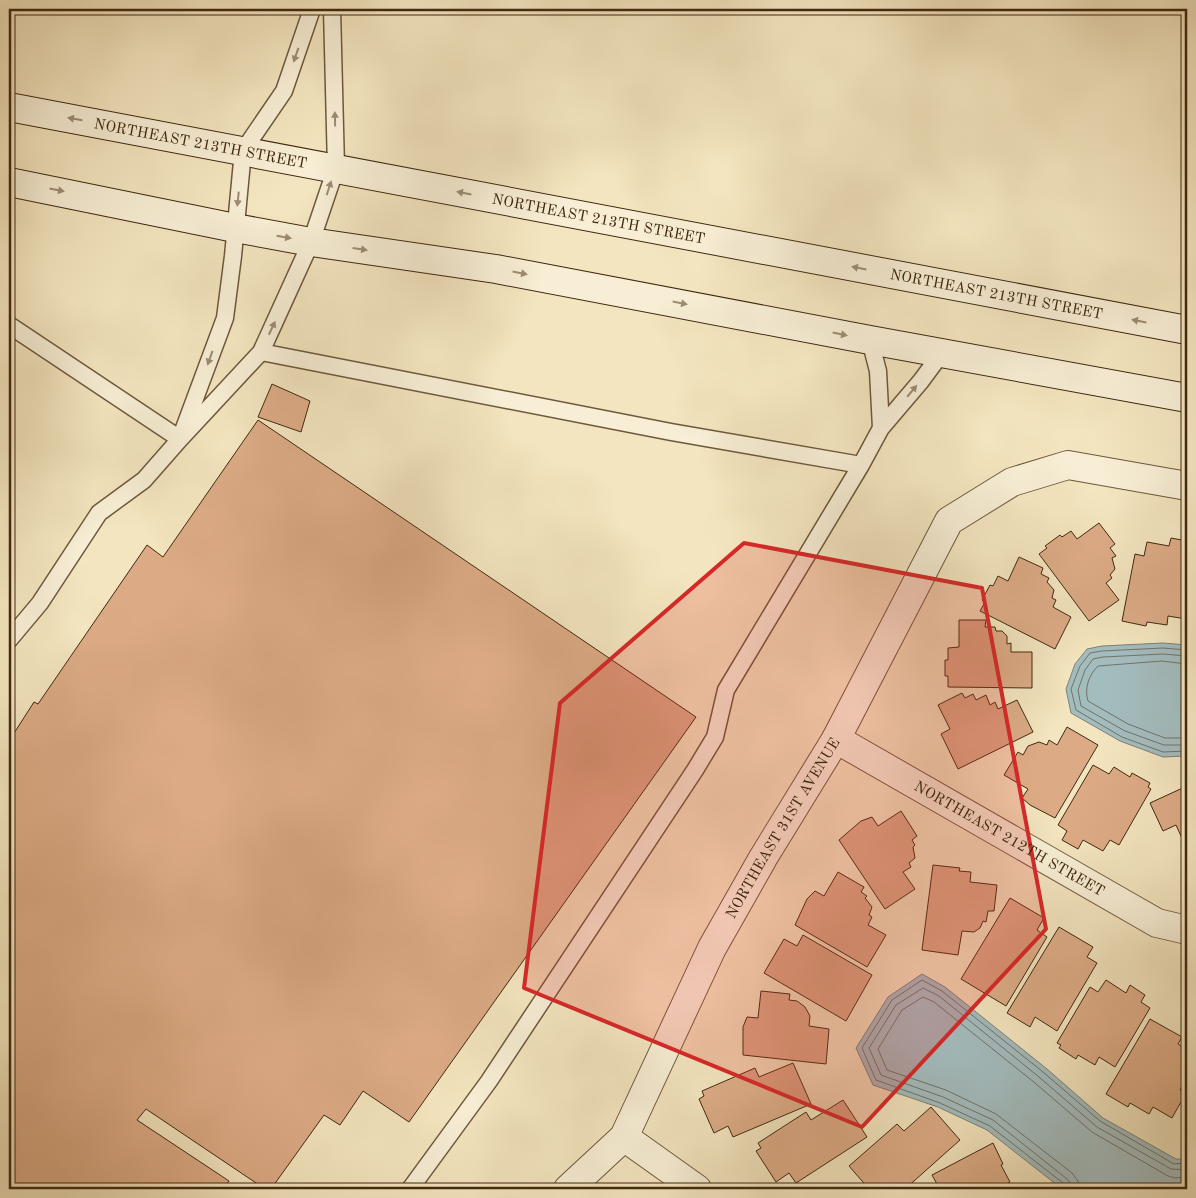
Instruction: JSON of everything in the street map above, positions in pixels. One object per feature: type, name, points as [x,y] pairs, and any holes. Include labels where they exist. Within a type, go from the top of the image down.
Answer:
[{"type":"street","name":"NORTHEAST 213TH STREET","points":[[9,107],[1187,330]]},
{"type":"street","points":[[9,182],[235,228],[312,242],[496,268],[941,354],[1187,398]]},
{"type":"street","name":"NORTHEAST 31ST AVENUE","points":[[568,1189],[624,1137],[712,948],[763,858],[836,739],[949,521],[1012,482],[1068,465],[1187,486]]},
{"type":"street","name":"NORTHEAST 212TH STREET","points":[[836,739],[1157,923],[1187,930]]},
{"type":"street","points":[[624,1137],[697,1189]]},
{"type":"lane","points":[[180,439],[225,318],[243,150],[284,90],[312,9]]},
{"type":"lane","points":[[9,640],[40,603],[99,513],[144,480],[261,352],[312,242],[336,168],[332,9]]},
{"type":"lane","points":[[9,325],[180,439]]},
{"type":"lane","points":[[870,340],[878,371],[881,428]]},
{"type":"lane","points":[[261,352],[671,432],[860,465]]},
{"type":"lane","points":[[410,1189],[489,1081],[700,762],[715,737],[726,690],[881,428],[941,354]]},
{"type":"highlighted area","points":[[744,543],[982,588],[1046,929],[862,1127],[524,988],[560,703]]},
{"type":"water","points":[[1163,643],[1187,645],[1187,756],[1163,757],[1120,741],[1071,713],[1066,689],[1075,664],[1087,649],[1102,646]]},
{"type":"water","points":[[922,974],[945,987],[1047,1069],[1103,1118],[1176,1159],[1187,1159],[1187,1189],[1062,1189],[987,1130],[938,1107],[873,1085],[856,1048],[888,997]]},
{"type":"building","points":[[272,384],[310,401],[301,432],[258,417]]},
{"type":"building","points":[[258,420],[696,717],[409,1122],[363,1091],[340,1125],[324,1115],[271,1189],[265,1189],[146,1109],[137,1120],[229,1181],[223,1189],[9,1189],[9,741],[34,702],[38,704],[147,545],[163,557]]},
{"type":"building","points":[[1099,523],[1115,544],[1110,548],[1116,556],[1112,558],[1115,569],[1110,575],[1112,578],[1106,583],[1119,600],[1089,621],[1039,554],[1047,548],[1045,546],[1060,535],[1062,537],[1071,531],[1077,539]]},
{"type":"building","points":[[1171,538],[1187,541],[1186,619],[1168,616],[1167,625],[1147,622],[1146,626],[1122,621],[1135,554],[1144,556],[1147,542],[1169,546]]},
{"type":"building","points":[[1019,557],[1043,568],[1041,574],[1049,578],[1047,582],[1054,590],[1052,598],[1056,600],[1053,607],[1071,617],[1055,649],[980,611],[985,602],[982,600],[990,585],[993,586],[998,576],[1008,581]]},
{"type":"building","points":[[959,620],[986,620],[985,627],[995,627],[996,631],[1002,631],[1007,636],[1007,644],[1011,643],[1011,652],[1032,652],[1032,688],[948,687],[948,676],[945,676],[945,660],[948,660],[948,648],[959,647]]},
{"type":"building","points":[[962,693],[965,698],[973,694],[976,700],[986,695],[990,705],[995,702],[998,709],[1017,700],[1033,732],[958,769],[941,734],[950,729],[938,705]]},
{"type":"building","points":[[1067,727],[1098,745],[1055,818],[1030,805],[1022,798],[1028,789],[1004,775],[1018,752],[1023,755],[1028,746],[1039,742],[1047,745],[1049,740],[1057,745]]},
{"type":"building","points":[[1093,765],[1109,774],[1114,767],[1130,777],[1132,773],[1150,783],[1148,787],[1151,789],[1119,845],[1110,840],[1103,851],[1083,840],[1078,849],[1062,840],[1067,831],[1058,825]]},
{"type":"building","points":[[1187,786],[1186,847],[1176,825],[1163,831],[1150,803]]},
{"type":"building","points":[[901,811],[917,836],[912,840],[915,845],[913,847],[915,858],[909,863],[911,867],[903,872],[915,889],[885,909],[839,840],[861,821],[872,817],[878,826]]},
{"type":"building","points":[[933,865],[960,868],[959,871],[971,872],[970,882],[997,885],[994,911],[988,911],[986,922],[983,921],[980,928],[974,932],[962,931],[958,955],[922,950]]},
{"type":"building","points":[[838,872],[864,887],[861,892],[867,896],[865,898],[872,907],[869,915],[872,917],[868,925],[886,935],[867,967],[795,925],[807,899],[815,891],[824,896]]},
{"type":"building","points":[[1010,898],[1044,918],[1037,930],[1047,937],[1006,1006],[961,979]]},
{"type":"building","points":[[1059,927],[1093,947],[1087,957],[1097,963],[1057,1031],[1035,1017],[1030,1027],[1007,1013]]},
{"type":"building","points":[[803,935],[872,975],[846,1021],[764,973],[784,939],[797,946]]},
{"type":"building","points":[[1106,980],[1126,993],[1130,985],[1145,995],[1141,1002],[1150,1008],[1115,1067],[1099,1057],[1095,1065],[1078,1055],[1076,1059],[1059,1048],[1061,1045],[1057,1043],[1090,987],[1098,992]]},
{"type":"building","points":[[761,991],[790,994],[789,1000],[797,1001],[805,1007],[810,1016],[809,1026],[829,1029],[826,1064],[743,1055],[743,1027],[747,1017],[758,1018]]},
{"type":"building","points":[[1150,1019],[1182,1037],[1178,1044],[1187,1050],[1187,1077],[1180,1090],[1186,1093],[1172,1118],[1153,1107],[1149,1114],[1130,1103],[1128,1107],[1106,1094]]},
{"type":"building","points":[[793,1063],[811,1104],[733,1137],[728,1126],[714,1133],[699,1099],[704,1096],[702,1091],[755,1068],[759,1077]]},
{"type":"building","points":[[843,1100],[867,1137],[796,1183],[789,1173],[776,1182],[756,1151],[761,1148],[758,1143],[806,1112],[811,1120]]},
{"type":"building","points":[[931,1107],[960,1140],[905,1189],[892,1189],[889,1186],[886,1189],[869,1189],[849,1166],[897,1124],[904,1131]]},
{"type":"building","points":[[993,1143],[1010,1182],[1001,1187],[1002,1189],[927,1189],[937,1184],[932,1175]]}]
